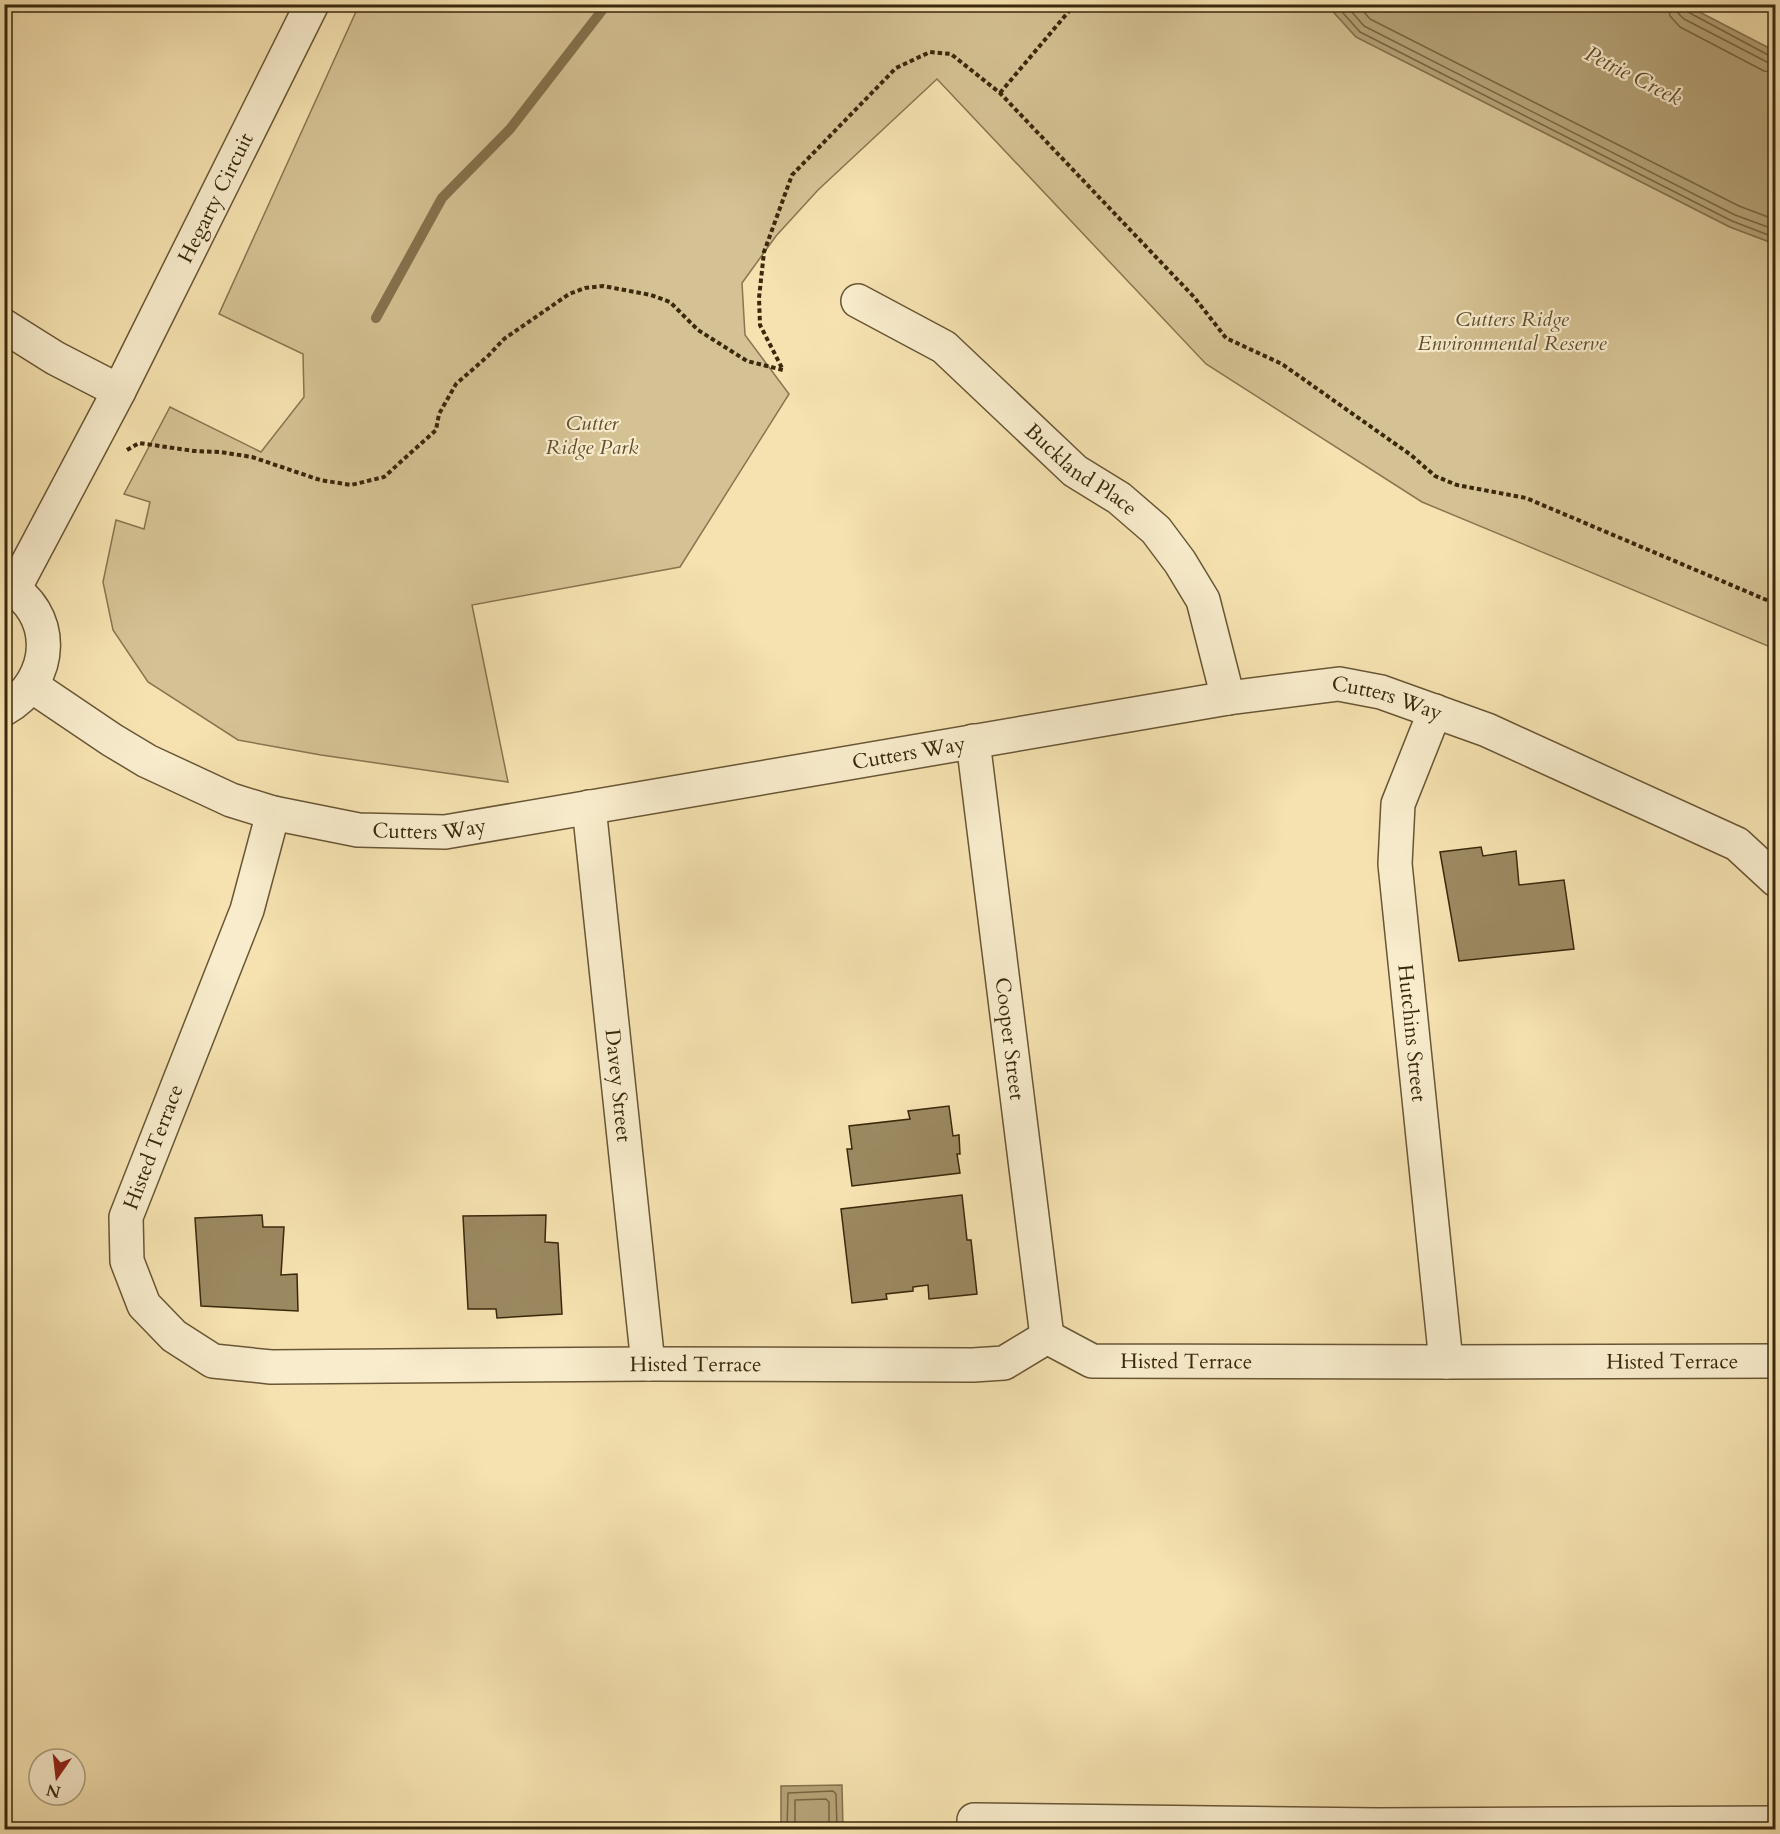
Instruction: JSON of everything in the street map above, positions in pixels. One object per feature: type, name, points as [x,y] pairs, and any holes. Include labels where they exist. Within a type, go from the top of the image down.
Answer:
[{"type":"street","name":"Hegarty Circuit","points":[[9,587],[119,391],[312,4]]},
{"type":"street","name":"Buckland Place","points":[[858,301],[944,347],[1075,471],[1119,498],[1155,530],[1180,562],[1203,600],[1228,698]]},
{"type":"street","points":[[4,326],[56,358],[119,391]]},
{"type":"street","points":[[4,709],[17,702],[32,686],[41,666],[44,645],[40,624],[30,604],[9,587]]},
{"type":"street","name":"Cutters Way","points":[[32,686],[147,761],[231,800],[273,813],[358,830],[445,832],[1228,698],[1339,684],[1381,692],[1487,730],[1737,844],[1776,880]]},
{"type":"street","name":"Hutchins Street","points":[[1435,711],[1398,804],[1395,864],[1446,1362]]},
{"type":"street","name":"Cooper Street","points":[[973,741],[1047,1337]]},
{"type":"street","name":"Davey Street","points":[[589,807],[648,1364]]},
{"type":"street","name":"Histed Terrace","points":[[273,813],[247,910],[126,1217],[128,1261],[144,1305],[174,1336],[213,1361],[271,1367],[648,1364],[973,1365],[1004,1363],[1047,1337],[1092,1360],[1776,1361]]},
{"type":"street","points":[[974,1820],[1378,1826],[1776,1823]]},
{"type":"path","points":[[1000,93],[1075,4]]},
{"type":"green space","name":"Cutters Ridge Environmental Reserve","points":[[359,5],[1327,5],[1356,37],[1730,227],[1775,244],[1775,649],[1422,502],[1206,364],[937,79],[818,190],[776,236],[742,283],[745,335],[789,394],[680,567],[472,605],[508,782],[321,755],[238,740],[148,682],[113,630],[103,582],[116,520],[144,529],[150,502],[124,494],[170,407],[261,452],[304,397],[303,354],[219,314]]},
{"type":"water","name":"Petrie Creek","points":[[1327,5],[1686,5],[1775,51],[1775,244],[1730,227],[1356,37]]},
{"type":"water","points":[[842,1785],[843,1829],[781,1829],[781,1786]]},
{"type":"building","points":[[1481,847],[1483,856],[1516,851],[1519,885],[1564,880],[1574,949],[1459,961],[1440,852]]},
{"type":"building","points":[[949,1106],[953,1136],[959,1135],[960,1154],[957,1154],[960,1173],[852,1186],[847,1149],[852,1149],[849,1126],[910,1119],[908,1111]]},
{"type":"building","points":[[962,1195],[967,1240],[971,1240],[977,1294],[929,1299],[928,1285],[913,1287],[913,1291],[886,1294],[887,1299],[852,1303],[841,1209]]},
{"type":"building","points":[[262,1215],[263,1227],[284,1227],[281,1275],[297,1274],[298,1311],[201,1306],[195,1218]]},
{"type":"building","points":[[546,1215],[545,1242],[558,1243],[562,1314],[497,1318],[496,1309],[468,1309],[463,1216]]},
{"type":"waterway","points":[[376,318],[442,198],[510,129],[607,4]]},
{"type":"park label","name":"Cutter Ridge Park","points":[[592,435]]}]
